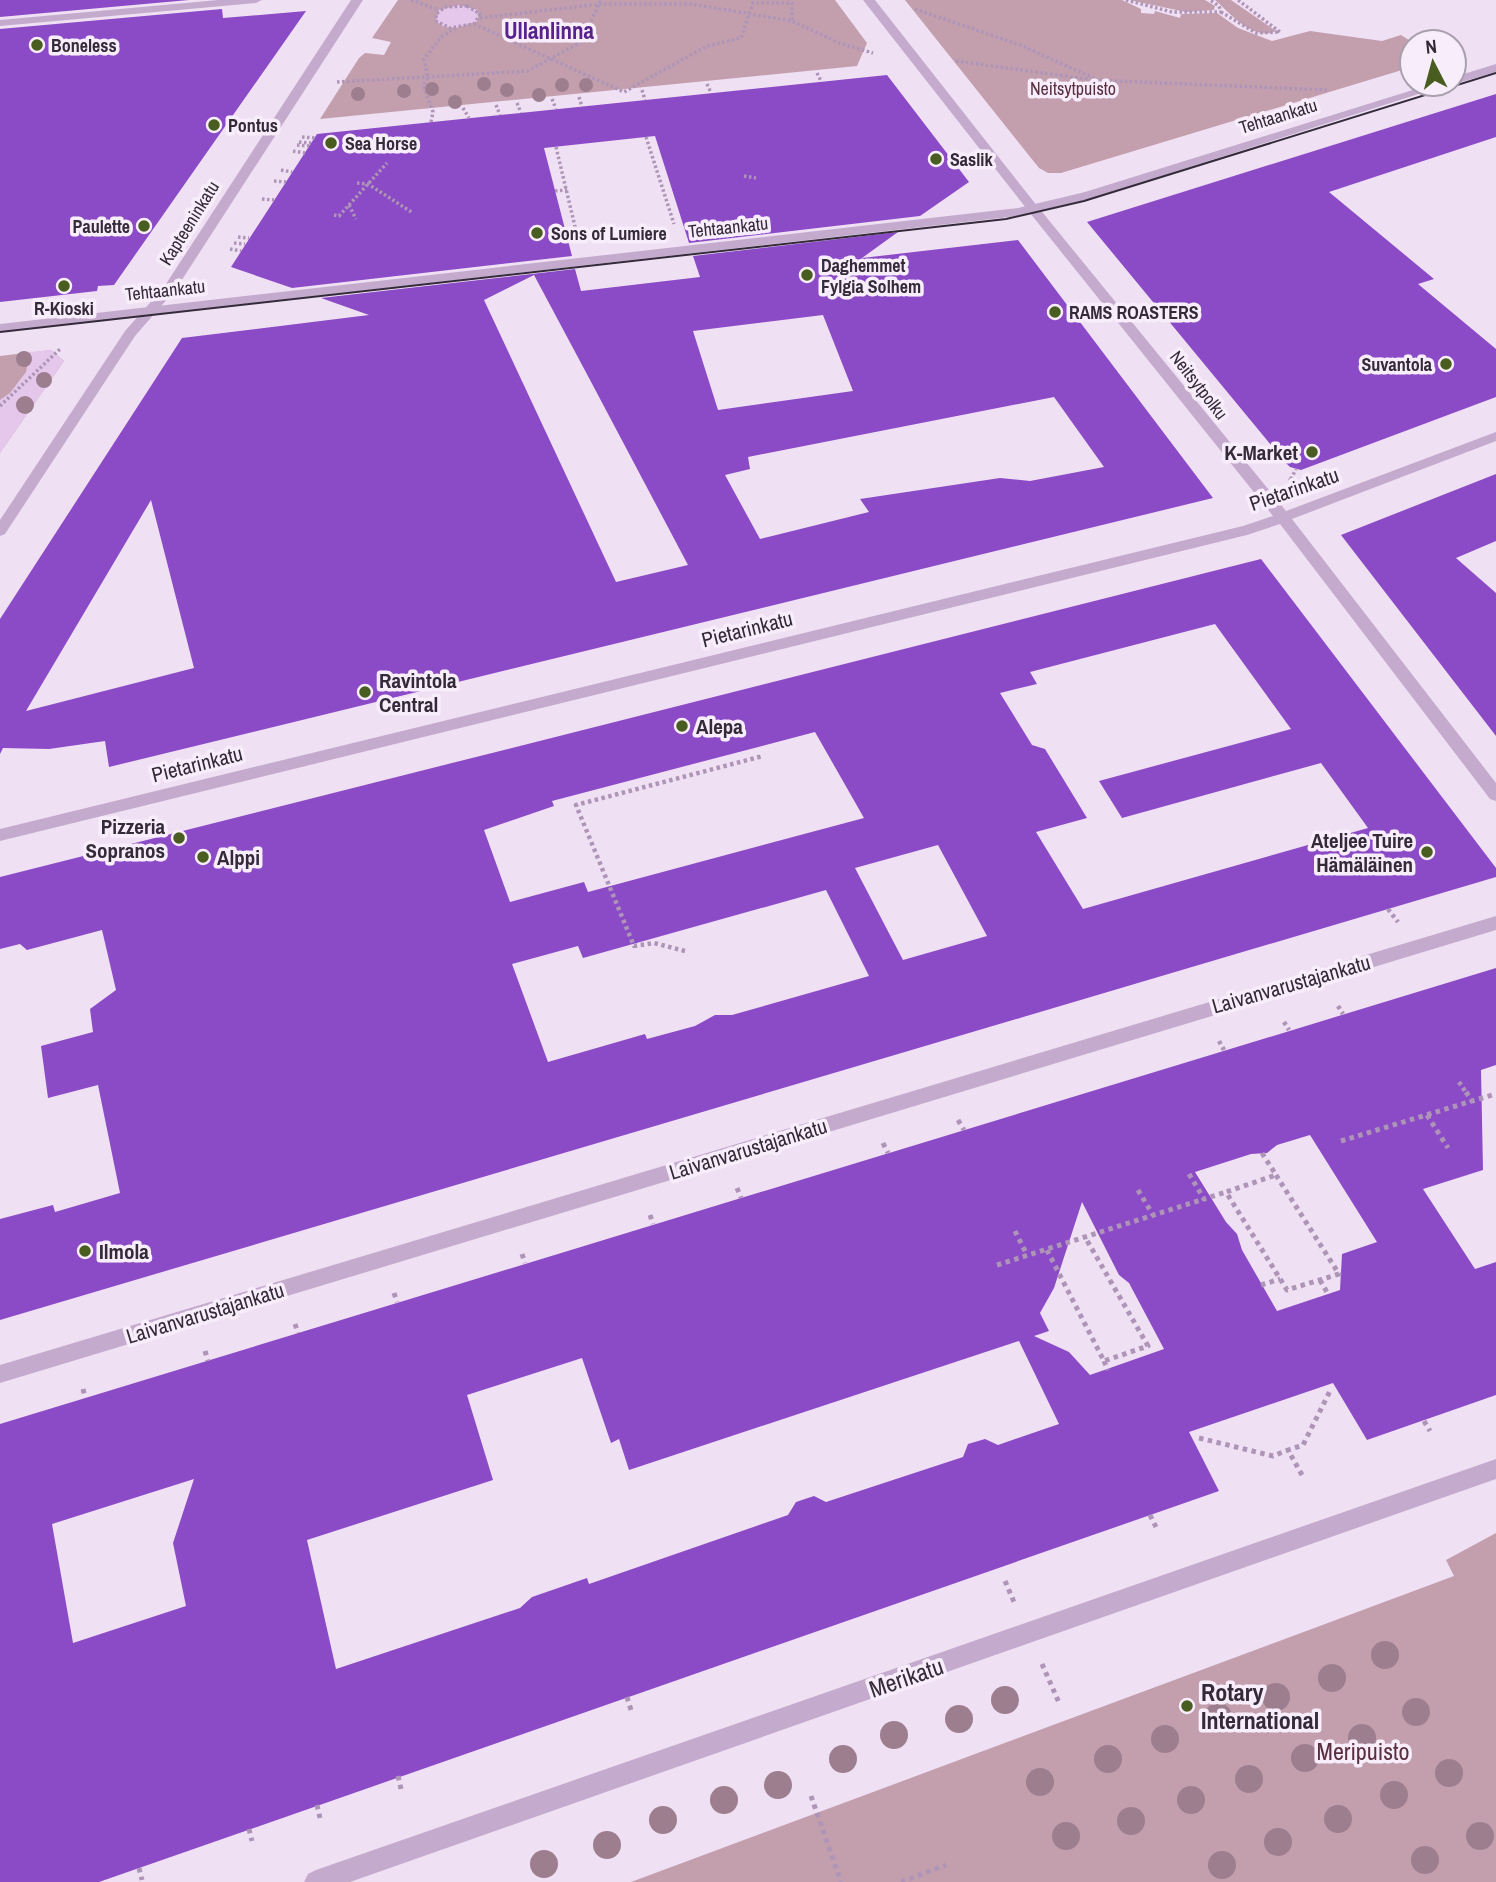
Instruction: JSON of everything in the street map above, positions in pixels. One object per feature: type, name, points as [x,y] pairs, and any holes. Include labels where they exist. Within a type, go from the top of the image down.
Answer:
[{"type":"street","points":[[0,23],[256,0]]},
{"type":"street","name":"Kapteeninkatu","points":[[0,531],[130,334],[169,289],[357,0]]},
{"type":"street","name":"Neitsytpolku","points":[[869,0],[1033,209],[1283,518],[1496,795]]},
{"type":"street","points":[[1468,77],[1496,68]]},
{"type":"street","name":"Tehtaankatu","points":[[0,328],[971,219],[1033,209],[1089,195],[1399,98]]},
{"type":"street","name":"Pietarinkatu","points":[[0,835],[1247,530],[1496,436]]},
{"type":"street","name":"Laivanvarustajankatu","points":[[0,1374],[1496,923]]},
{"type":"street","name":"Merikatu","points":[[316,1882],[1496,1469]]},
{"type":"path","points":[[411,0],[439,10],[467,6],[478,10],[480,18]]},
{"type":"path","points":[[1126,0],[1151,9],[1181,13],[1221,12],[1252,32],[1264,35],[1280,32],[1238,0]]},
{"type":"path","points":[[1210,0],[1219,6],[1221,12]]},
{"type":"path","points":[[439,10],[436,21],[444,27],[456,28],[474,24],[480,18],[601,2],[691,4],[792,21],[856,50],[881,53]]},
{"type":"path","points":[[336,82],[528,71],[582,42],[601,2]]},
{"type":"path","points":[[474,24],[624,92],[650,83],[677,60],[715,40],[741,38],[753,3],[792,3],[792,21]]},
{"type":"path","points":[[914,9],[1020,45],[1100,81]]},
{"type":"path","points":[[431,122],[433,112],[423,85],[428,78],[424,59],[441,37],[456,28]]},
{"type":"path","points":[[943,59],[1037,76],[1214,88],[1330,90]]},
{"type":"path","points":[[817,73],[821,81]]},
{"type":"path","points":[[707,84],[711,93]]},
{"type":"path","points":[[642,90],[645,100]]},
{"type":"path","points":[[579,97],[582,107]]},
{"type":"path","points":[[552,99],[556,109]]},
{"type":"path","points":[[517,103],[521,113]]},
{"type":"path","points":[[496,105],[500,115]]},
{"type":"path","points":[[463,108],[469,118]]},
{"type":"path","points":[[301,137],[315,138]]},
{"type":"path","points":[[646,137],[676,232]]},
{"type":"path","points":[[297,144],[310,145]]},
{"type":"path","points":[[556,147],[579,243]]},
{"type":"path","points":[[292,151],[305,153]]},
{"type":"path","points":[[336,221],[337,215],[387,163]]},
{"type":"path","points":[[280,170],[292,172]]},
{"type":"path","points":[[744,176],[756,178]]},
{"type":"path","points":[[273,181],[286,182]]},
{"type":"path","points":[[357,183],[368,184],[413,213]]},
{"type":"path","points":[[555,191],[567,190]]},
{"type":"path","points":[[261,199],[274,200]]},
{"type":"path","points":[[342,204],[349,205]]},
{"type":"path","points":[[349,205],[356,219]]},
{"type":"path","points":[[237,237],[250,238]]},
{"type":"path","points":[[233,243],[245,244]]},
{"type":"path","points":[[229,249],[241,251]]},
{"type":"path","points":[[0,406],[67,342]]},
{"type":"path","points":[[685,951],[654,943],[634,946],[576,805],[763,756]]},
{"type":"path","points":[[1388,909],[1395,918]]},
{"type":"path","points":[[1338,1006],[1343,1014]]},
{"type":"path","points":[[1284,1022],[1289,1030]]},
{"type":"path","points":[[1219,1041],[1224,1050]]},
{"type":"path","points":[[1459,1082],[1472,1101]]},
{"type":"path","points":[[1341,1141],[1496,1094]]},
{"type":"path","points":[[1427,1115],[1448,1148]]},
{"type":"path","points":[[958,1120],[964,1130]]},
{"type":"path","points":[[883,1143],[888,1153]]},
{"type":"path","points":[[1225,1192],[1287,1290],[1339,1273],[1262,1153]]},
{"type":"path","points":[[1189,1174],[1203,1199]]},
{"type":"path","points":[[997,1265],[1276,1175]]},
{"type":"path","points":[[737,1188],[741,1198]]},
{"type":"path","points":[[1138,1190],[1153,1215]]},
{"type":"path","points":[[650,1214],[653,1224]]},
{"type":"path","points":[[1014,1231],[1027,1255]]},
{"type":"path","points":[[1085,1237],[1148,1346],[1104,1361]]},
{"type":"path","points":[[1047,1250],[1108,1370]]},
{"type":"path","points":[[522,1254],[525,1263]]},
{"type":"path","points":[[1261,1285],[1280,1279]]},
{"type":"path","points":[[1320,1280],[1328,1294]]},
{"type":"path","points":[[394,1293],[397,1302]]},
{"type":"path","points":[[295,1324],[298,1333]]},
{"type":"path","points":[[205,1351],[208,1361]]},
{"type":"path","points":[[83,1389],[85,1398]]},
{"type":"path","points":[[1199,1438],[1273,1456],[1303,1445],[1330,1391]]},
{"type":"path","points":[[1424,1420],[1430,1431]]},
{"type":"path","points":[[1287,1450],[1302,1475]]},
{"type":"path","points":[[1150,1515],[1156,1527]]},
{"type":"path","points":[[627,1697],[631,1710]]},
{"type":"path","points":[[398,1776],[401,1790]]},
{"type":"path","points":[[811,1796],[841,1882]]},
{"type":"path","points":[[317,1805],[320,1818]]},
{"type":"path","points":[[249,1829],[252,1841]]},
{"type":"path","points":[[901,1882],[946,1865]]},
{"type":"path","points":[[139,1868],[142,1880]]},
{"type":"green space","points":[[398,0],[835,0],[867,43],[857,66],[320,119],[359,58],[365,53],[384,55],[391,42],[372,38]]},
{"type":"green space","name":"Neitsytpuisto","points":[[905,0],[1122,0],[1141,9],[1141,13],[1154,14],[1155,11],[1180,18],[1181,14],[1217,13],[1238,28],[1272,41],[1310,31],[1382,41],[1398,36],[1398,71],[1061,173],[1048,173],[1039,168]]},
{"type":"green space","points":[[1129,0],[1205,0],[1215,6],[1214,10],[1186,12]]},
{"type":"green space","points":[[1215,0],[1231,0],[1276,31],[1267,33],[1250,29]]},
{"type":"green space","points":[[51,350],[64,361],[0,453],[0,356]]},
{"type":"green space","name":"Meripuisto","points":[[1496,1533],[1496,1882],[631,1882],[1454,1576],[1446,1560]]},
{"type":"shaded area","points":[[459,5],[478,10],[478,21],[456,28],[444,27],[436,21],[439,10]]},
{"type":"shaded area","points":[[51,350],[64,361],[0,453],[0,400],[10,393],[26,372],[30,352]]},
{"type":"building","points":[[0,0],[189,0],[0,17]]},
{"type":"building","points":[[222,9],[223,18],[306,11],[114,285],[98,286],[97,291],[0,302],[0,29]]},
{"type":"building","points":[[887,75],[969,182],[920,216],[689,243],[655,136],[544,148],[572,256],[292,288],[231,267],[317,134]]},
{"type":"building","points":[[1496,94],[1496,137],[1329,192],[1434,279],[1418,284],[1496,349],[1496,397],[1301,470],[1290,467],[1285,462],[1087,222]]},
{"type":"building","points":[[898,232],[862,258],[1018,240],[1213,498],[109,767],[105,741],[49,749],[3,748],[0,754],[0,619],[182,338],[369,315],[321,298],[575,269],[581,291],[700,277],[693,256]],"holes":[[[534,275],[688,565],[616,582],[484,300]],[[823,315],[853,391],[718,410],[693,331]],[[1054,397],[1104,467],[1030,481],[1000,478],[860,499],[869,512],[760,539],[725,475],[750,469],[748,457]],[[151,500],[194,668],[26,711]]]},
{"type":"building","points":[[1496,474],[1496,541],[1456,558],[1496,593],[1496,736],[1341,535]]},
{"type":"building","points":[[1261,559],[1496,868],[1496,877],[0,1320],[0,1219],[53,1205],[55,1212],[120,1193],[98,1085],[48,1098],[41,1046],[93,1032],[90,1009],[116,990],[102,930],[27,950],[20,944],[0,949],[0,877]],"holes":[[[1215,624],[1291,729],[1099,781],[1122,818],[1321,763],[1368,828],[1083,909],[1036,832],[1087,818],[1045,749],[1032,745],[1000,693],[1037,684],[1030,672]],[[815,732],[864,818],[588,892],[584,882],[510,902],[484,830],[554,806],[552,801]],[[938,845],[987,936],[903,960],[855,868]],[[826,890],[869,976],[732,1015],[715,1015],[695,1026],[647,1039],[645,1034],[548,1062],[512,964],[578,946],[583,958]]]},
{"type":"building","points":[[1496,968],[1496,1065],[1481,1070],[1483,1170],[1423,1189],[1475,1269],[1496,1262],[1496,1395],[1367,1440],[1333,1383],[1189,1432],[1219,1491],[99,1882],[0,1882],[0,1424]],"holes":[[[1310,1135],[1377,1242],[1342,1254],[1340,1290],[1277,1311],[1242,1250],[1237,1234],[1226,1222],[1195,1172],[1251,1154],[1267,1153],[1277,1145]],[[1082,1202],[1119,1275],[1129,1283],[1164,1349],[1090,1375],[1069,1352],[1034,1336],[1049,1331],[1040,1313],[1054,1288]],[[1019,1341],[1059,1424],[998,1445],[985,1439],[968,1444],[963,1457],[826,1502],[814,1496],[796,1502],[788,1515],[589,1584],[587,1578],[532,1597],[520,1608],[336,1669],[307,1540],[493,1480],[467,1395],[582,1358],[611,1443],[619,1439],[629,1470]],[[194,1479],[173,1543],[186,1606],[73,1643],[52,1524]]]},
{"type":"tram line","points":[[0,332],[1006,219],[1084,201],[1496,73]]},
{"type":"place","name":"Boneless","points":[[37,45]]},
{"type":"place","name":"Pontus","points":[[214,125]]},
{"type":"place","name":"Sea Horse","points":[[331,143]]},
{"type":"place","name":"Saslik","points":[[936,159]]},
{"type":"place","name":"Paulette","points":[[144,226]]},
{"type":"place","name":"Sons of Lumiere","points":[[537,233]]},
{"type":"place","name":"Daghemmet Fylgia Solhem","points":[[807,275]]},
{"type":"place","name":"R-Kioski","points":[[64,286]]},
{"type":"place","name":"RAMS ROASTERS","points":[[1055,312]]},
{"type":"place","name":"Suvantola","points":[[1446,364]]},
{"type":"place","name":"K-Market","points":[[1312,452]]},
{"type":"place","name":"Ravintola Central","points":[[365,692]]},
{"type":"place","name":"Alepa","points":[[682,726]]},
{"type":"place","name":"Pizzeria Sopranos","points":[[179,838]]},
{"type":"place","name":"Ateljee Tuire Hämäläinen","points":[[1427,852]]},
{"type":"place","name":"Alppi","points":[[203,857]]},
{"type":"place","name":"Ilmola","points":[[85,1251]]},
{"type":"place","name":"Rotary International","points":[[1187,1706]]},
{"type":"district","name":"Ullanlinna","points":[[549,30]]}]
